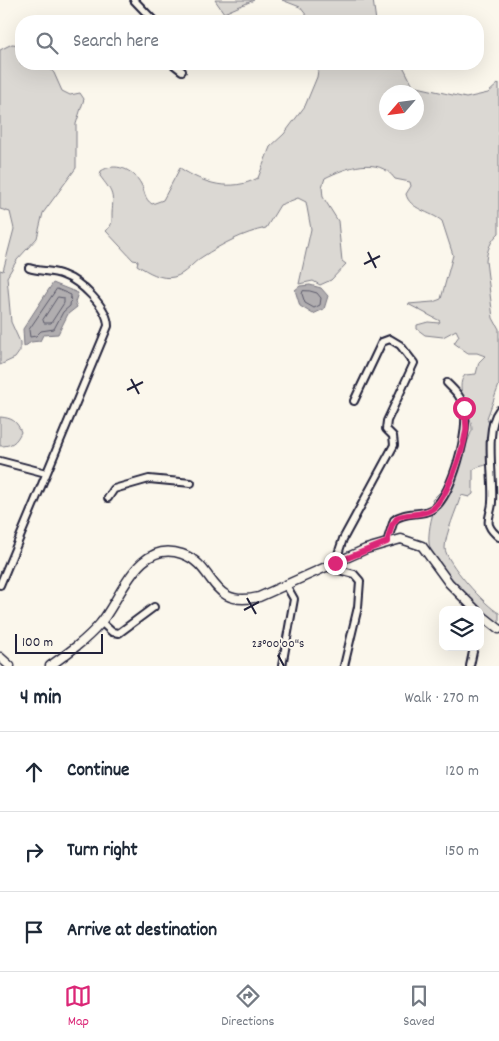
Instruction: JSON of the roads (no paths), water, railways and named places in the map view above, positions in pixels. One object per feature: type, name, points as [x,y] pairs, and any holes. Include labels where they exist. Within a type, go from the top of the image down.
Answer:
[{"type":"main road","points":[[50,666],[77,648],[102,622],[134,571],[146,560],[160,553],[174,552],[190,558],[224,594],[236,599],[259,597],[327,566],[387,542],[401,539],[422,546],[449,583],[472,606]]},
{"type":"main road","points":[[484,618],[499,629]]},
{"type":"main road","points":[[0,656],[10,666]]},
{"type":"street","points":[[134,0],[148,15]]},
{"type":"street","points":[[0,585],[108,321],[100,307],[74,281],[60,274],[29,268]]},
{"type":"street","points":[[335,563],[343,539],[394,445],[393,436],[386,429],[387,421],[414,363],[400,345],[390,339],[382,342],[354,401]]},
{"type":"street","points":[[387,542],[394,520],[405,514],[430,511],[439,504],[448,487],[463,440],[466,420],[462,403],[446,383]]},
{"type":"street","points":[[499,410],[492,425],[493,488],[489,525],[499,537]]},
{"type":"street","points":[[0,461],[46,473]]},
{"type":"street","points":[[108,498],[114,489],[149,479],[192,483]]},
{"type":"street","points":[[327,566],[354,574],[360,581],[358,607],[344,666]]},
{"type":"street","points":[[282,666],[294,600],[286,584]]},
{"type":"street","points":[[102,622],[112,632],[119,633],[154,607]]},
{"type":"street","points":[[470,666],[473,651]]},
{"type":"water","points":[[53,283],[78,293],[75,302],[77,307],[68,314],[58,334],[43,335],[40,341],[31,342],[24,347],[23,329]]},
{"type":"water","points":[[310,285],[321,288],[328,296],[324,309],[313,314],[300,306],[295,290],[300,286]]}]
